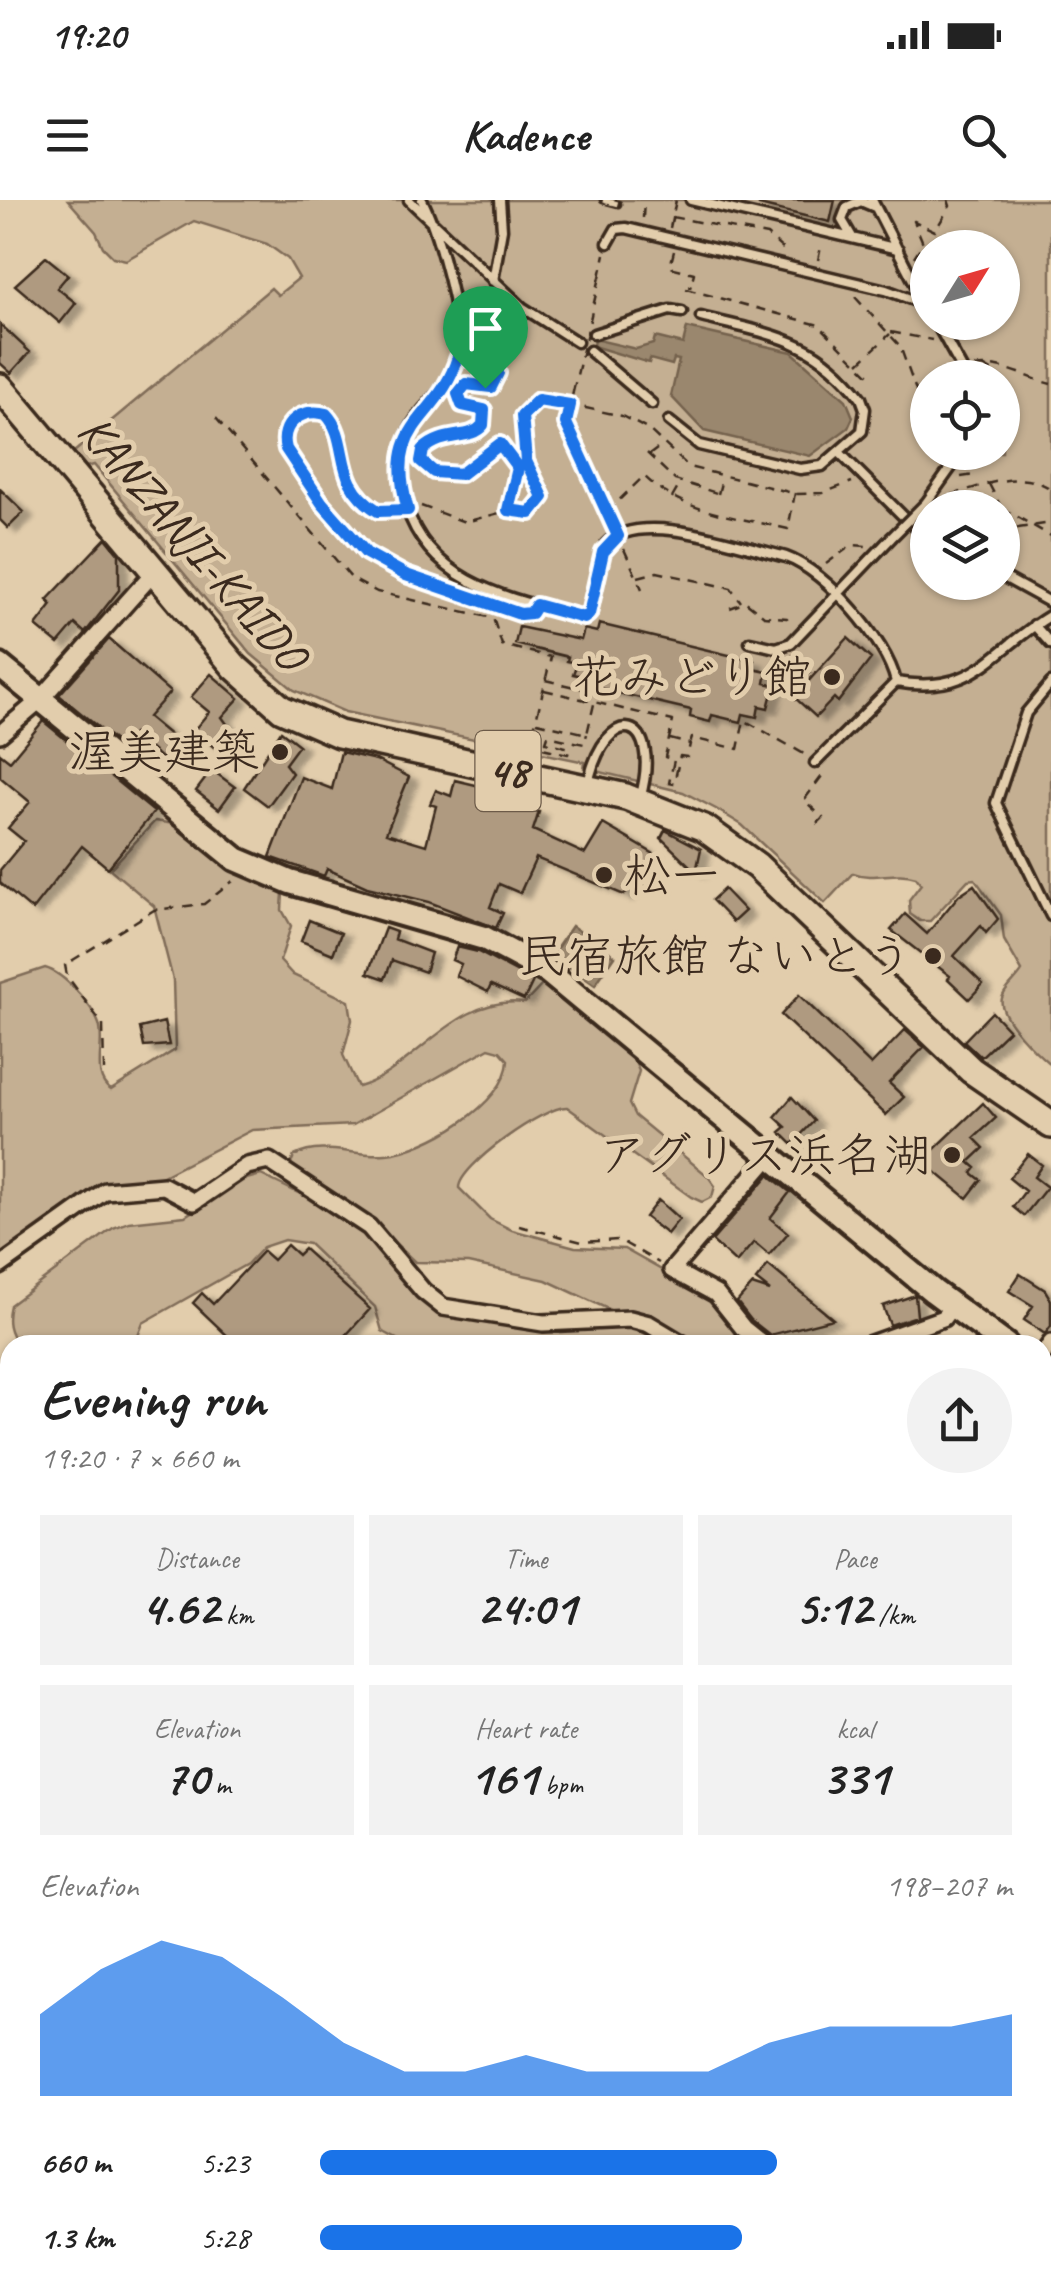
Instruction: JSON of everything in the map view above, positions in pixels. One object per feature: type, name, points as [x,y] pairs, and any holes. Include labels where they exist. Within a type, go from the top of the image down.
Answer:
[{"type":"main road","name":"KANZANJI-KAIDO","points":[[0,388],[249,682],[300,719],[339,734],[640,801],[686,818],[740,852],[971,1070],[1051,1126]]},
{"type":"street","points":[[0,734],[40,700],[156,571]]},
{"type":"street","points":[[0,666],[205,837],[246,864],[290,882],[484,938],[528,959],[992,1335]]},
{"type":"street","points":[[751,1335],[716,1294],[672,1270],[770,1156]]},
{"type":"street","points":[[0,1266],[106,1191],[164,1186],[194,1202],[247,1166],[269,1161],[369,1228],[423,1291],[443,1307],[543,1323],[630,1319],[667,1335]]},
{"type":"street","points":[[895,1335],[942,1318],[952,1306]]},
{"type":"lane","points":[[409,200],[539,320],[578,338]]},
{"type":"lane","points":[[422,200],[437,229],[458,357],[448,381],[409,430],[402,470],[408,510],[424,544],[465,581],[521,602],[584,618],[589,614],[603,552],[618,536],[658,528],[786,557],[813,574],[879,640],[896,682]]},
{"type":"lane","points":[[493,281],[502,228],[500,200]]},
{"type":"lane","points":[[691,200],[898,249]]},
{"type":"lane","points":[[854,239],[843,227],[847,207],[860,202],[873,204],[910,274]]},
{"type":"lane","points":[[608,243],[616,229],[644,232],[836,278],[910,302]]},
{"type":"lane","points":[[594,334],[670,310],[682,312]]},
{"type":"lane","points":[[669,421],[699,445],[800,469],[822,466],[862,431],[865,408],[861,398],[812,350],[789,338],[701,317]]},
{"type":"lane","points":[[947,340],[958,360]]},
{"type":"lane","points":[[590,351],[652,404]]},
{"type":"lane","points":[[840,454],[904,517]]},
{"type":"lane","points":[[750,642],[788,646],[926,503],[952,470]]},
{"type":"lane","points":[[1020,586],[1051,603]]},
{"type":"lane","points":[[589,614],[604,618]]},
{"type":"lane","points":[[896,682],[952,684],[968,677],[1051,615]]},
{"type":"lane","points":[[1034,625],[1051,644]]},
{"type":"lane","points":[[816,763],[896,682]]},
{"type":"lane","points":[[1051,683],[1026,712],[996,803],[998,815],[1020,849],[1051,916]]},
{"type":"lane","points":[[587,789],[601,742],[613,731],[629,730],[643,738],[649,753],[640,801]]},
{"type":"path","points":[[644,200],[644,232]]},
{"type":"path","points":[[670,228],[676,200]]},
{"type":"path","points":[[936,230],[950,206],[948,200]]},
{"type":"path","points":[[672,217],[767,235],[785,248],[781,265]]},
{"type":"path","points":[[918,230],[914,221],[933,230]]},
{"type":"path","points":[[608,243],[566,423],[642,589]]},
{"type":"path","points":[[673,253],[670,267],[694,273],[688,289],[795,315],[826,330],[869,375]]},
{"type":"path","points":[[836,278],[890,333],[910,368]]},
{"type":"path","points":[[789,338],[795,315]]},
{"type":"path","points":[[890,333],[950,344]]},
{"type":"path","points":[[859,364],[890,333]]},
{"type":"path","points":[[458,357],[485,362],[498,373],[491,387],[466,384],[458,394],[462,405],[484,410],[483,425],[474,434],[440,437],[423,450],[421,461],[434,472],[461,474],[500,444],[518,468],[508,510]]},
{"type":"path","points":[[1020,375],[1051,384]]},
{"type":"path","points":[[470,595],[392,569],[355,543],[291,458],[284,443],[286,428],[304,414],[326,414],[334,424],[344,472],[357,492],[378,511],[426,507],[465,522],[508,510],[530,513],[543,497],[526,461],[522,416],[538,400],[570,405]]},
{"type":"path","points":[[216,418],[352,578],[378,592],[493,618],[502,645],[550,657],[530,746],[568,754],[570,748],[546,742],[548,736],[584,744],[594,702]]},
{"type":"path","points":[[663,444],[648,454],[681,483],[720,495],[722,477]]},
{"type":"path","points":[[950,490],[946,480],[974,474]]},
{"type":"path","points":[[607,512],[644,476],[672,498],[788,529],[796,494]]},
{"type":"path","points":[[969,490],[1027,479],[1051,489]]},
{"type":"path","points":[[672,498],[681,483]]},
{"type":"path","points":[[989,484],[992,490]]},
{"type":"path","points":[[1020,517],[1051,536]]},
{"type":"path","points":[[748,536],[751,520]]},
{"type":"path","points":[[1020,531],[1051,523]]},
{"type":"path","points":[[813,574],[857,543],[875,555]]},
{"type":"path","points":[[637,578],[657,572],[731,588],[741,602]]},
{"type":"path","points":[[730,608],[741,602],[764,616],[787,618],[788,646],[812,674]]},
{"type":"path","points":[[545,680],[616,695],[613,707]]},
{"type":"path","points":[[543,690],[673,721],[665,758],[674,760],[668,783],[674,784],[680,756],[687,758],[692,738],[738,749],[744,720],[828,774],[804,800],[824,818],[817,824]]},
{"type":"path","points":[[536,722],[587,734]]},
{"type":"path","points":[[669,739],[690,744]]},
{"type":"path","points":[[104,1071],[103,1026],[67,976],[65,965],[160,907],[208,901],[246,864]]},
{"type":"path","points":[[519,1226],[582,1242],[619,1240],[672,1270]]},
{"type":"shaded area","points":[[68,200],[1051,200],[1051,1065],[1020,1034],[1002,1006],[1006,991],[1022,971],[1004,940],[1001,915],[975,879],[968,880],[930,921],[920,921],[910,914],[909,900],[921,884],[908,875],[853,873],[825,903],[742,825],[683,792],[584,768],[585,762],[345,712],[294,690],[251,654],[94,465],[86,467],[74,452],[271,288],[278,295],[299,278],[288,259],[267,244],[194,221],[126,260],[113,257],[96,232]]},
{"type":"shaded area","points":[[479,295],[488,298],[514,324],[507,337],[490,341],[472,302]]},
{"type":"shaded area","points":[[687,328],[792,352],[846,400],[853,417],[848,428],[810,456],[704,431],[671,396],[679,360],[674,359],[672,365],[650,359],[649,363],[593,346],[594,339],[636,349],[653,344],[655,337],[683,344]]},
{"type":"shaded area","points":[[155,821],[174,824],[232,868],[283,893],[282,910],[291,926],[280,961],[293,975],[349,1001],[352,1020],[343,1055],[358,1087],[398,1066],[456,1021],[500,1003],[525,1003],[544,983],[631,1053],[639,1071],[629,1104],[635,1116],[708,1176],[715,1186],[712,1197],[702,1202],[691,1197],[567,1107],[540,1116],[504,1139],[473,1166],[459,1188],[490,1219],[512,1230],[575,1247],[624,1249],[708,1296],[746,1335],[679,1335],[651,1317],[610,1310],[546,1280],[468,1263],[415,1262],[373,1222],[289,1168],[294,1156],[305,1152],[386,1154],[441,1135],[479,1108],[504,1077],[508,1060],[500,1051],[489,1048],[353,1125],[252,1130],[159,1178],[103,1184],[0,1257],[0,983],[45,968],[69,983],[99,1024],[101,1077],[111,1090],[175,1050],[173,980],[154,906],[110,869]]},
{"type":"shaded area","points":[[572,926],[615,956],[595,985],[552,955]]},
{"type":"shaded area","points":[[261,1175],[327,1207],[364,1233],[418,1296],[440,1314],[543,1330],[629,1326],[649,1335],[389,1335],[382,1331],[375,1307],[309,1244],[284,1240],[263,1247],[247,1264],[143,1323],[138,1335],[12,1335],[10,1305],[113,1228],[129,1222],[185,1216],[239,1181]]},
{"type":"building","points":[[759,200],[835,200],[830,222],[759,205]]},
{"type":"building","points":[[46,257],[68,275],[57,288],[76,303],[60,323],[15,285]]},
{"type":"building","points":[[0,324],[30,352],[11,373],[0,363]]},
{"type":"building","points":[[0,489],[24,512],[8,528],[0,520]]},
{"type":"building","points":[[106,538],[119,554],[119,590],[85,633],[75,624],[58,644],[36,626],[52,605],[47,600]]},
{"type":"building","points":[[599,624],[754,661],[753,669],[767,672],[765,683],[774,685],[768,708],[759,706],[757,717],[743,714],[741,722],[712,715],[710,722],[690,717],[691,710],[585,685],[587,677],[573,674],[577,663],[567,661],[568,657],[515,644],[519,627],[581,640],[584,629],[597,632]]},
{"type":"building","name":"花みどり館","points":[[848,638],[871,659],[838,702],[834,698],[816,717],[794,697]]},
{"type":"building","points":[[109,639],[170,692],[148,717],[177,741],[162,759],[133,734],[122,747],[59,695]]},
{"type":"building","points":[[211,674],[239,698],[222,717],[232,731],[217,750],[194,730],[209,712],[191,697]]},
{"type":"building","points":[[43,721],[154,812],[108,868],[82,846],[32,910],[0,883],[0,870],[24,841],[8,828],[30,802],[0,777],[0,753],[10,761]]},
{"type":"building","points":[[281,731],[299,745],[285,764],[292,773],[268,806],[244,788]]},
{"type":"building","points":[[341,752],[376,760],[409,777],[386,833],[426,845],[436,806],[430,804],[436,790],[451,796],[455,780],[484,787],[481,801],[504,808],[506,801],[539,812],[533,830],[585,854],[603,824],[654,854],[624,895],[536,858],[520,893],[499,884],[490,907],[503,913],[496,928],[429,902],[367,887],[327,869],[324,876],[270,857],[301,777],[332,789]]},
{"type":"building","points":[[212,770],[235,787],[219,809],[196,791]]},
{"type":"building","points":[[665,830],[701,849],[696,872],[661,838]]},
{"type":"building","points":[[974,885],[998,919],[986,933],[981,926],[954,956],[983,984],[969,999],[948,979],[950,976],[891,930],[905,914],[927,934],[959,895]]},
{"type":"building","points":[[724,889],[745,911],[733,922],[712,900]]},
{"type":"building","points":[[309,920],[341,933],[333,954],[301,941]]},
{"type":"building","points":[[385,928],[396,932],[394,939],[431,953],[425,972],[392,960],[385,979],[368,973]]},
{"type":"building","points":[[457,947],[478,952],[533,981],[524,1000],[491,985],[488,992],[456,976],[461,964],[452,960]]},
{"type":"building","points":[[799,995],[871,1065],[905,1030],[924,1047],[889,1083],[904,1097],[886,1115],[781,1015]]},
{"type":"building","points":[[992,1012],[1009,1030],[981,1057],[964,1041]]},
{"type":"building","points":[[164,1022],[169,1045],[144,1047],[140,1028]]},
{"type":"building","points":[[792,1097],[814,1121],[792,1144],[780,1132],[786,1127],[775,1117]]},
{"type":"building","name":"アグリス浜名湖","points":[[983,1103],[996,1118],[974,1138],[984,1148],[969,1162],[976,1168],[972,1173],[981,1180],[967,1198],[922,1161]]},
{"type":"building","points":[[1028,1154],[1042,1165],[1034,1177],[1047,1187],[1024,1216],[1013,1207],[1025,1191],[1009,1178]]},
{"type":"building","points":[[769,1175],[790,1192],[770,1218],[788,1233],[769,1255],[754,1242],[736,1263],[712,1241]]},
{"type":"building","points":[[658,1200],[679,1219],[667,1234],[645,1217]]},
{"type":"building","points":[[287,1245],[298,1255],[304,1249],[370,1309],[346,1335],[227,1335],[193,1303],[202,1293],[213,1304],[263,1251],[273,1260]]},
{"type":"building","points":[[768,1265],[833,1319],[770,1335],[751,1320],[737,1302],[752,1285],[770,1291],[756,1280]]},
{"type":"building","points":[[1020,1274],[1045,1290],[1051,1300],[1051,1326],[1045,1334],[1024,1320],[1033,1306],[1009,1291]]},
{"type":"building","points":[[915,1295],[917,1316],[890,1325],[883,1306]]},
{"type":"railway","points":[[603,200],[618,204]]},
{"type":"place","name":"花みどり館","points":[[832,677]]},
{"type":"place","name":"渥美建築","points":[[280,752]]},
{"type":"place","name":"松一","points":[[604,875]]},
{"type":"place","name":"民宿旅館 ないとう","points":[[933,956]]},
{"type":"place","name":"アグリス浜名湖","points":[[952,1155]]},
{"type":"route","points":[[458,357],[495,368],[496,383],[485,388],[466,384],[458,394],[462,405],[484,410],[479,431],[440,437],[423,450],[421,461],[434,472],[461,474],[476,466],[490,447],[500,444],[518,468],[508,510],[530,513],[543,497],[526,461],[522,416],[538,400],[570,405],[566,423],[618,536],[606,544],[589,614],[584,618],[536,605],[531,613],[520,614],[379,562],[355,543],[322,503],[284,443],[286,428],[297,417],[320,411],[326,414],[334,424],[344,472],[357,492],[378,511],[402,512],[408,510],[402,470],[409,430],[448,381],[458,357]]}]
